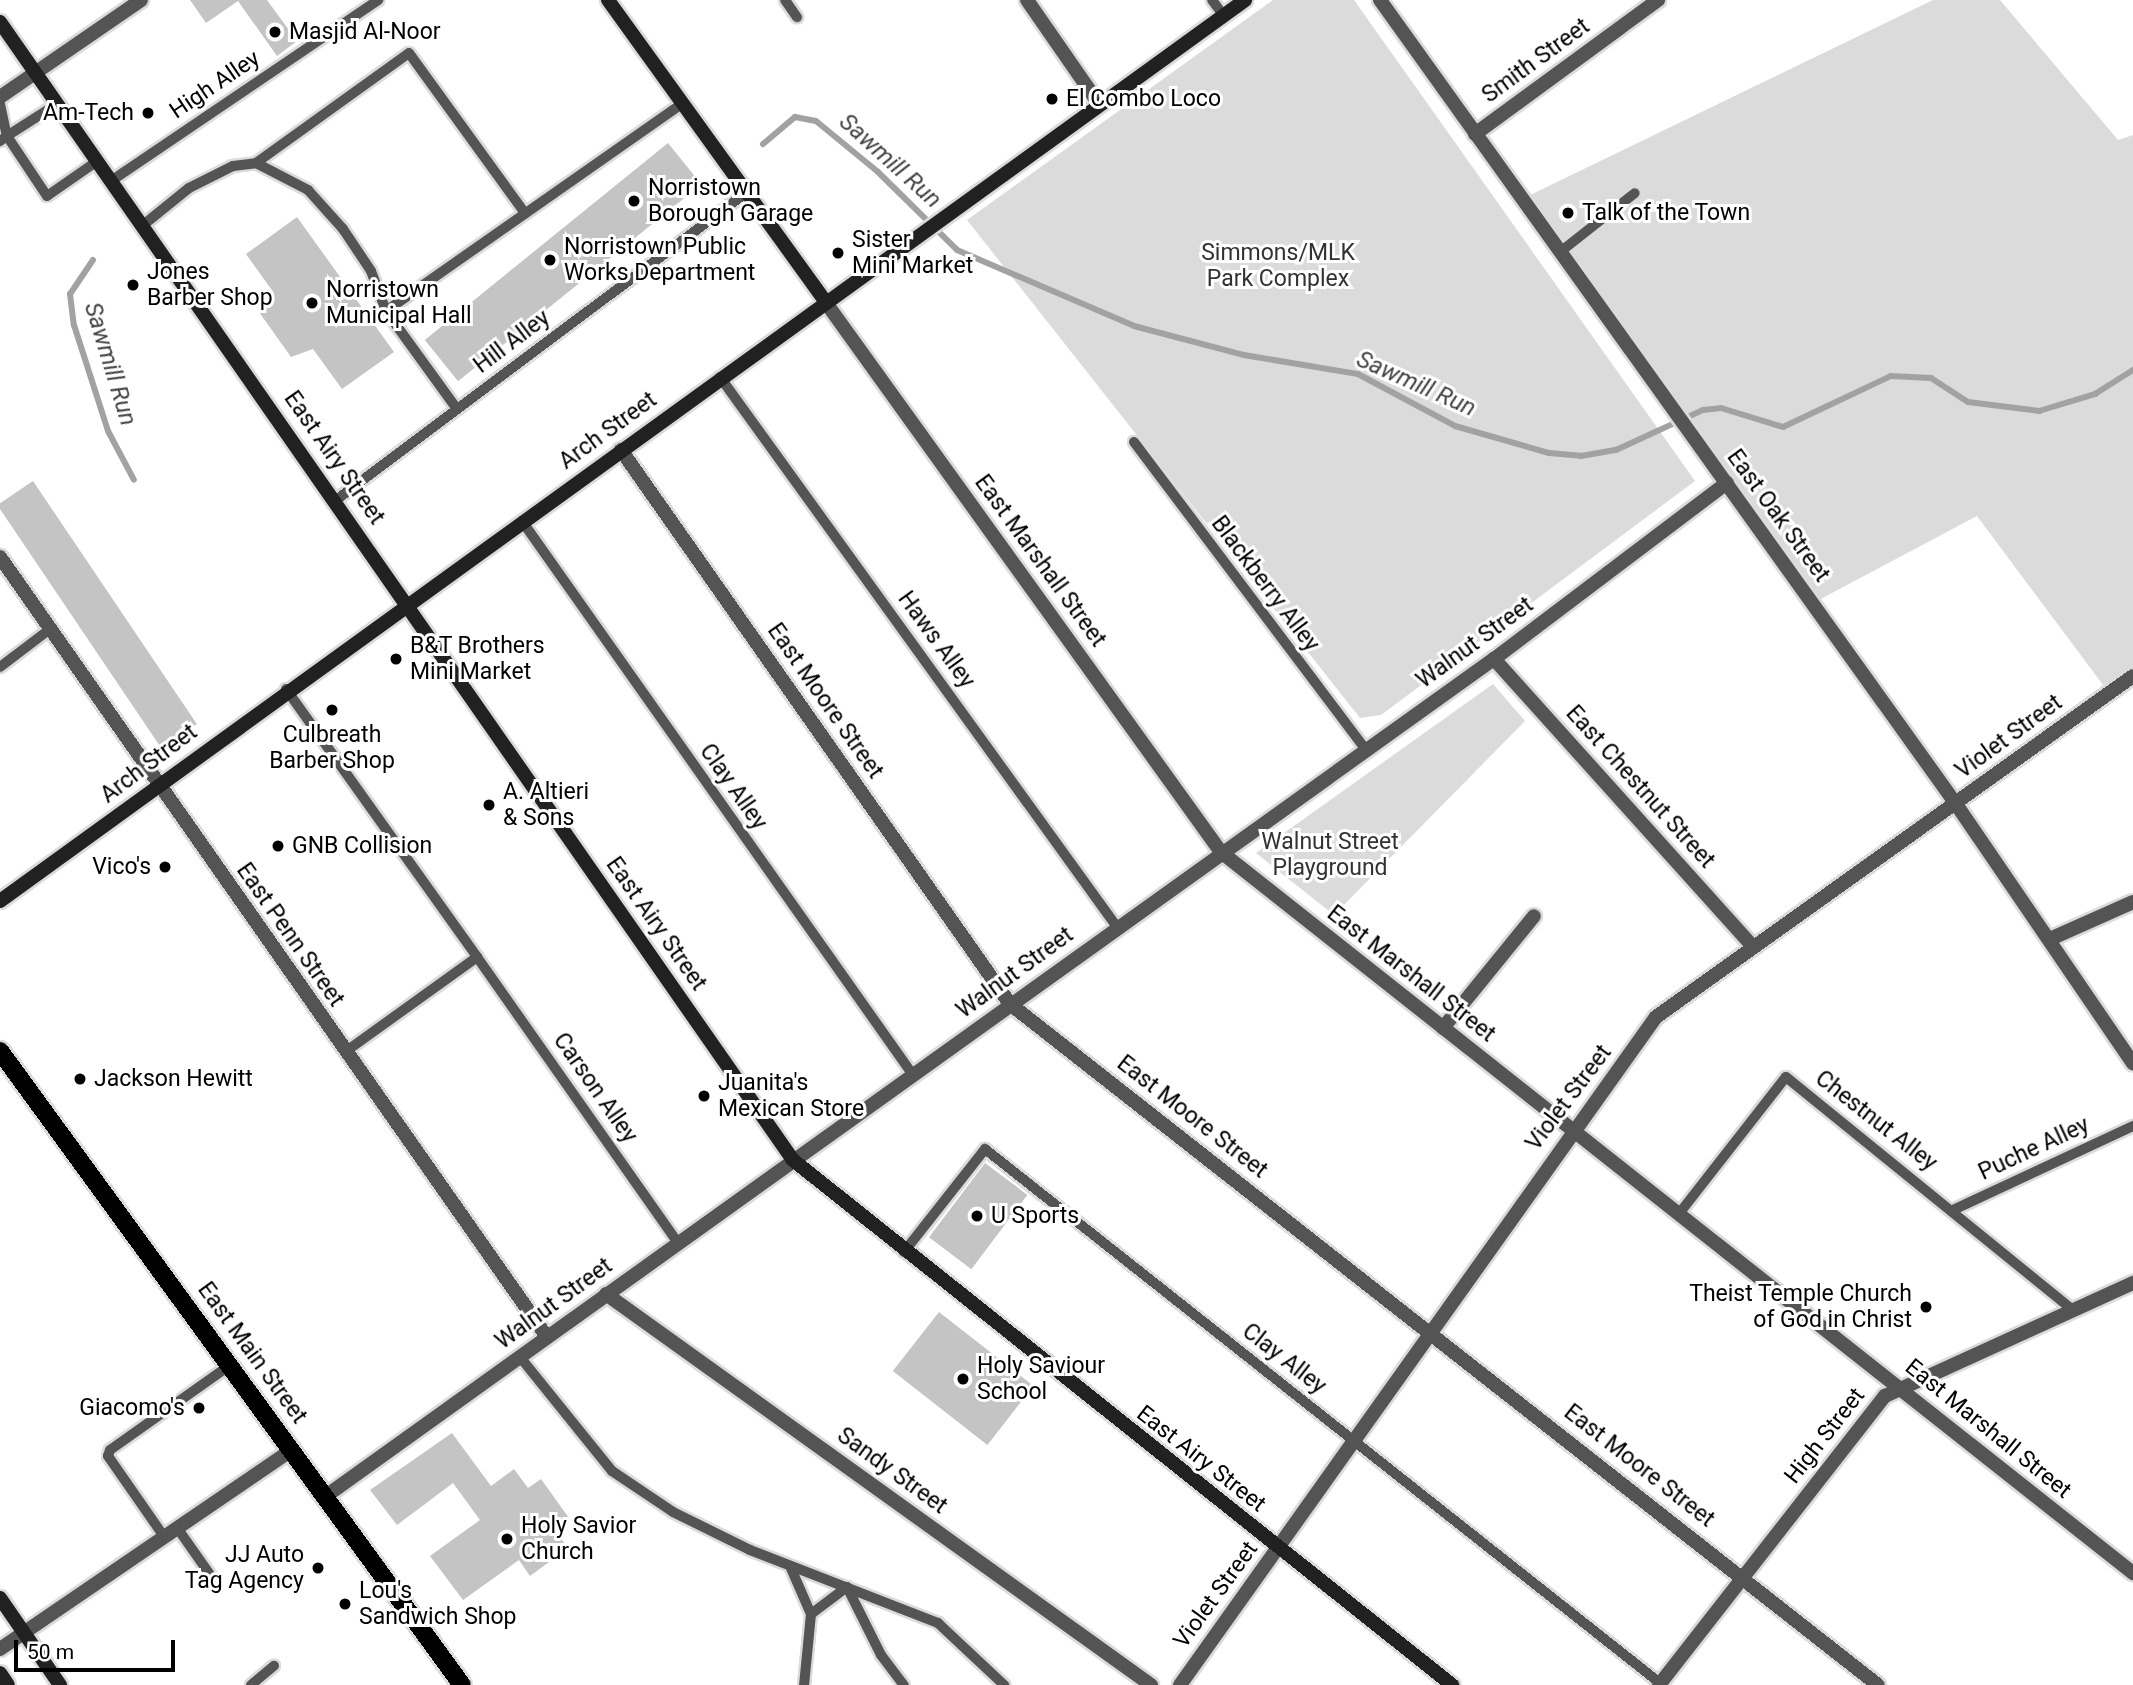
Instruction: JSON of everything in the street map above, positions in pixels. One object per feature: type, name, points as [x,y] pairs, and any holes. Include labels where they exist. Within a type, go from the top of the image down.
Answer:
[{"type":"main road","name":"East Marshall Street","points":[[608,0],[824,300]]},
{"type":"main road","name":"Arch Street","points":[[0,901],[158,788],[286,689],[408,604],[824,300],[1245,0]]},
{"type":"main road","name":"East Airy Street","points":[[0,22],[336,500],[793,1160],[904,1252],[1452,1685]]},
{"type":"main road","name":"East Main Street","points":[[0,1051],[462,1685]]},
{"type":"main road","points":[[0,1598],[60,1685]]},
{"type":"main road","points":[[0,1673],[8,1685]]},
{"type":"street","points":[[0,97],[141,0]]},
{"type":"street","points":[[1027,0],[1099,104]]},
{"type":"street","name":"East Oak Street","points":[[1380,0],[1956,804],[2133,1063]]},
{"type":"street","name":"Smith Street","points":[[1475,134],[1658,0]]},
{"type":"street","name":"East Marshall Street","points":[[824,300],[1221,852],[1678,1216],[1900,1386],[2133,1573]]},
{"type":"street","name":"East Moore Street","points":[[621,450],[1010,1004],[1878,1685]]},
{"type":"street","name":"Walnut Street","points":[[326,1496],[1221,852],[1494,659],[1727,483]]},
{"type":"street","name":"East Penn Street","points":[[0,557],[158,788],[548,1337]]},
{"type":"street","name":"East Chestnut Street","points":[[1494,659],[1751,944]]},
{"type":"street","name":"Violet Street","points":[[1180,1685],[1571,1130],[1656,1017],[1751,944],[1956,804],[2133,676]]},
{"type":"street","points":[[2050,939],[2133,902]]},
{"type":"street","points":[[1443,1028],[1534,916]]},
{"type":"street","name":"High Street","points":[[1660,1684],[1885,1396],[1900,1386],[2133,1283]]},
{"type":"street","name":"Sandy Street","points":[[606,1294],[1152,1685]]},
{"type":"street","points":[[0,1649],[26,1634],[292,1450]]},
{"type":"lane","name":"High Alley","points":[[111,181],[378,0]]},
{"type":"lane","points":[[785,0],[797,18]]},
{"type":"lane","points":[[1212,0],[1224,16]]},
{"type":"lane","points":[[142,226],[217,171],[256,163],[409,53],[525,214]]},
{"type":"lane","points":[[386,311],[682,103]]},
{"type":"lane","points":[[0,104],[4,138],[47,196],[96,162]]},
{"type":"lane","points":[[4,138],[57,104]]},
{"type":"lane","points":[[256,163],[307,190],[343,229],[371,271],[386,311],[457,409]]},
{"type":"lane","name":"Hill Alley","points":[[336,500],[747,192]]},
{"type":"lane","points":[[1560,252],[1635,192]]},
{"type":"lane","name":"Haws Alley","points":[[720,377],[1117,927]]},
{"type":"lane","name":"Blackberry Alley","points":[[1134,442],[1365,749]]},
{"type":"lane","name":"Clay Alley","points":[[522,521],[913,1075]]},
{"type":"lane","points":[[0,667],[50,629]]},
{"type":"lane","name":"Carson Alley","points":[[286,689],[678,1242]]},
{"type":"lane","points":[[345,1052],[477,957]]},
{"type":"lane","name":"Chestnut Alley","points":[[1678,1216],[1786,1077],[2074,1311]]},
{"type":"lane","name":"Puche Alley","points":[[1953,1210],[2133,1126]]},
{"type":"lane","name":"Clay Alley","points":[[904,1252],[985,1149],[1660,1684]]},
{"type":"lane","points":[[520,1357],[612,1471],[673,1512],[790,1566],[938,1623],[1004,1685]]},
{"type":"lane","points":[[164,1538],[108,1456],[110,1450],[230,1365]]},
{"type":"lane","points":[[178,1529],[214,1579]]},
{"type":"lane","points":[[790,1566],[811,1614],[804,1685]]},
{"type":"lane","points":[[811,1614],[847,1587]]},
{"type":"lane","points":[[847,1587],[881,1655],[904,1685]]},
{"type":"lane","points":[[251,1685],[274,1666]]},
{"type":"green space","name":"Simmons/MLK Park Complex","points":[[1273,0],[1354,0],[1695,481],[1381,715],[1360,718],[967,220]]},
{"type":"green space","points":[[1933,0],[2000,0],[2118,140],[2133,135],[2133,668],[2103,685],[1977,516],[1813,603],[1522,199]]},
{"type":"green space","name":"Walnut Street Playground","points":[[1493,684],[1525,721],[1334,915],[1256,853]]},
{"type":"building","name":"Masjid Al-Noor","points":[[190,0],[267,0],[297,41],[277,56],[238,1],[206,23]]},
{"type":"building","points":[[668,143],[701,184],[458,381],[425,340]]},
{"type":"building","name":"Norristown Municipal Hall","points":[[297,217],[394,352],[342,389],[313,349],[291,357],[259,312],[274,293],[246,254]]},
{"type":"building","points":[[33,481],[197,724],[161,748],[0,509],[0,503]]},
{"type":"building","name":"U Sports","points":[[985,1163],[1027,1195],[971,1269],[929,1237]]},
{"type":"building","points":[[939,1312],[1034,1386],[987,1445],[893,1371]]},
{"type":"building","name":"Holy Savior Church","points":[[452,1433],[491,1486],[514,1469],[528,1488],[541,1479],[569,1518],[554,1529],[568,1548],[530,1576],[519,1560],[463,1600],[430,1556],[480,1520],[453,1483],[397,1525],[370,1490]]},
{"type":"waterway","name":"Sawmill Run","points":[[763,144],[795,117],[816,121],[878,172],[957,250],[1134,326],[1244,355],[1358,374],[1455,426],[1549,453],[1581,456],[1616,450],[1703,410],[1721,408],[1783,427],[1891,376],[1931,378],[1968,402],[2039,411],[2095,394],[2133,370]]},
{"type":"waterway","name":"Sawmill Run","points":[[93,260],[70,294],[74,325],[108,431],[134,480]]},
{"type":"place","name":"Masjid Al-Noor","points":[[275,32]]},
{"type":"place","name":"El Combo Loco","points":[[1052,99]]},
{"type":"place","name":"Am-Tech","points":[[148,113]]},
{"type":"place","name":"Norristown Borough Garage","points":[[634,201]]},
{"type":"place","name":"Talk of the Town","points":[[1568,213]]},
{"type":"place","name":"Sister Mini Market","points":[[838,253]]},
{"type":"place","name":"Norristown Public Works Department","points":[[550,260]]},
{"type":"place","name":"Jones Barber Shop","points":[[133,285]]},
{"type":"place","name":"Norristown Municipal Hall","points":[[312,303]]},
{"type":"place","name":"B&T Brothers Mini Market","points":[[396,659]]},
{"type":"place","name":"Culbreath Barber Shop","points":[[332,710]]},
{"type":"place","name":"A. Altieri & Sons","points":[[489,805]]},
{"type":"place","name":"GNB Collision","points":[[278,846]]},
{"type":"place","name":"Vico's","points":[[165,867]]},
{"type":"place","name":"Jackson Hewitt","points":[[80,1079]]},
{"type":"place","name":"Juanita's Mexican Store","points":[[704,1096]]},
{"type":"place","name":"U Sports","points":[[977,1216]]},
{"type":"place","name":"Theist Temple Church of God in Christ","points":[[1926,1307]]},
{"type":"place","name":"Holy Saviour School","points":[[963,1379]]},
{"type":"place","name":"Giacomo's","points":[[199,1408]]},
{"type":"place","name":"Holy Savior Church","points":[[507,1539]]},
{"type":"place","name":"JJ Auto Tag Agency","points":[[318,1568]]},
{"type":"place","name":"Lou's Sandwich Shop","points":[[345,1604]]}]
